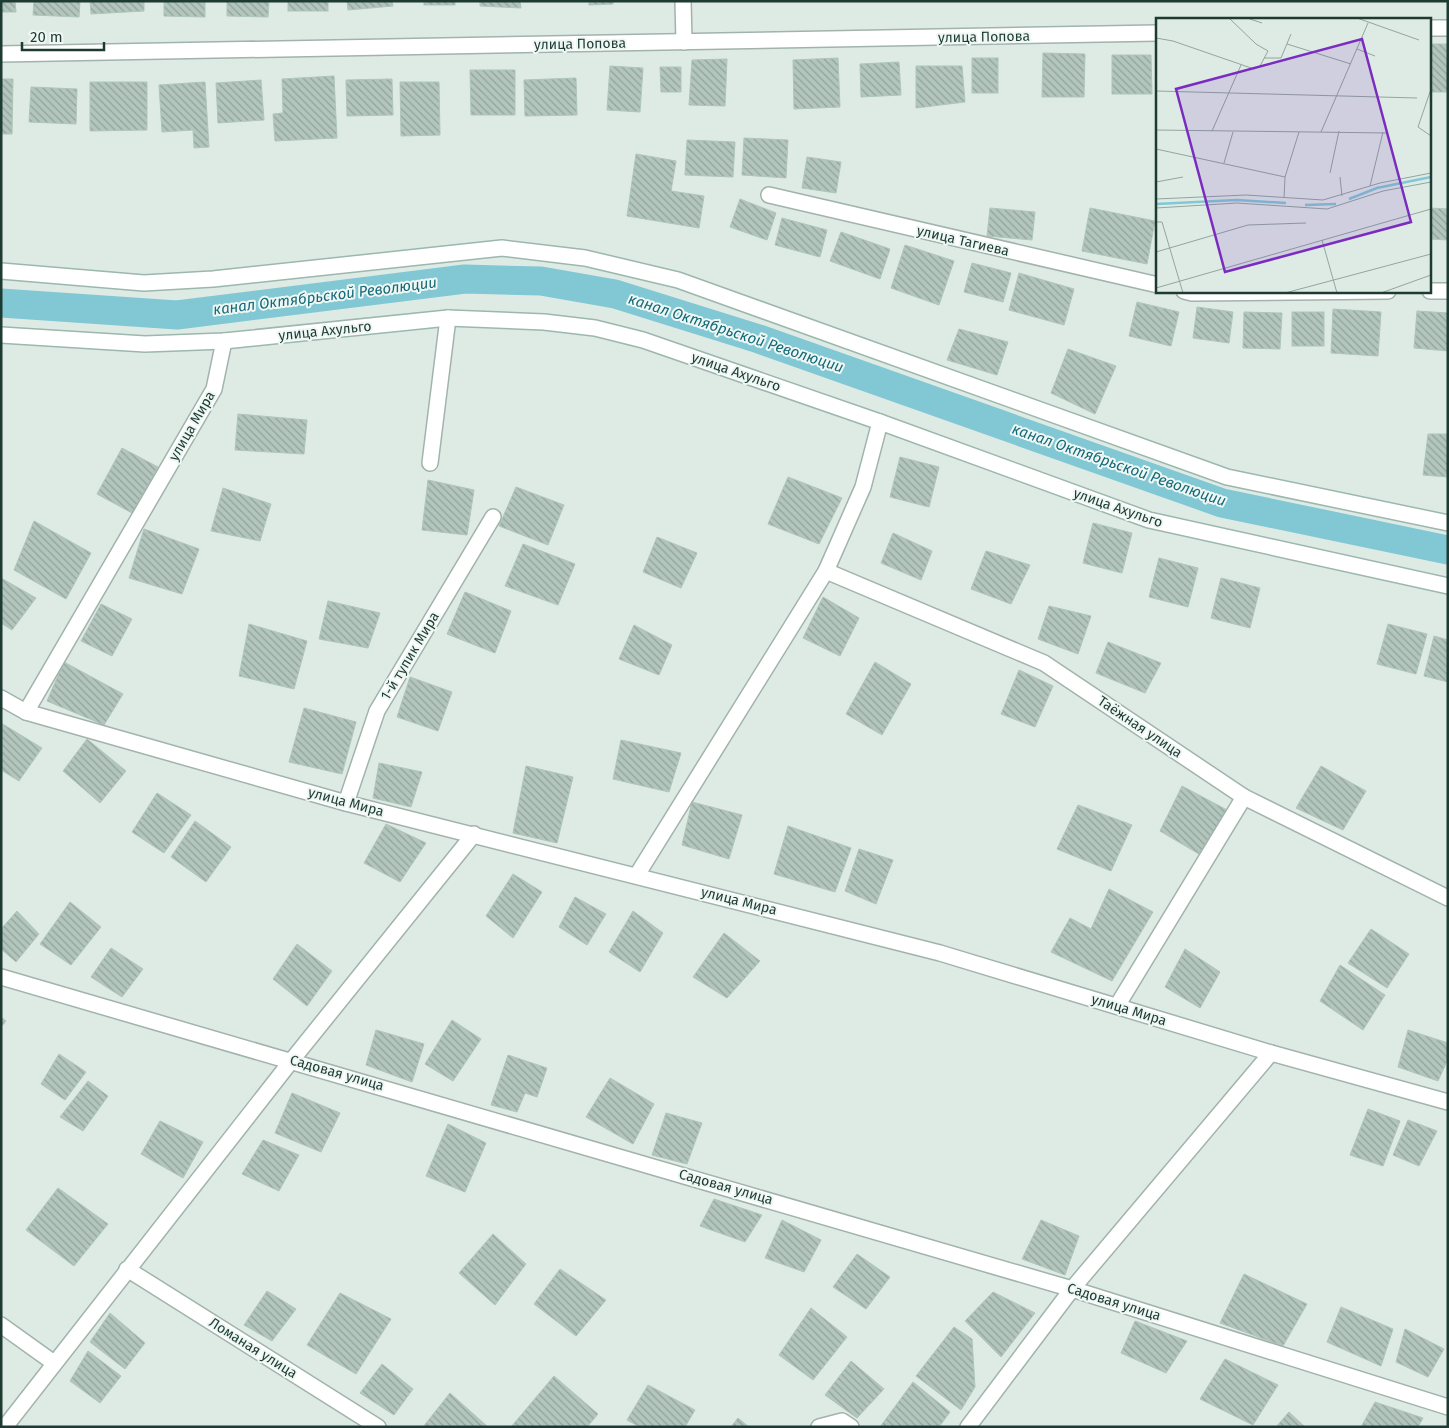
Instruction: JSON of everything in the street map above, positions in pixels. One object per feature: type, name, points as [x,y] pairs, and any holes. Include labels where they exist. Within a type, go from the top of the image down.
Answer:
[{"type":"street","points":[[682,1],[684,42]]},
{"type":"street","points":[[1432,28],[1448,28]]},
{"type":"street","name":"улица Попова","points":[[1,54],[1156,33]]},
{"type":"street","name":"улица Тагиева","points":[[769,195],[1156,285]]},
{"type":"street","points":[[1,271],[144,283],[213,279],[502,248],[585,258],[678,280],[1227,477],[1448,524]]},
{"type":"street","points":[[1432,291],[1448,291]]},
{"type":"street","points":[[1188,292],[1290,292]]},
{"type":"street","points":[[430,463],[448,318]]},
{"type":"street","name":"улица Ахульго","points":[[1,335],[145,344],[224,341],[448,318],[544,322],[595,328],[643,340],[880,422],[1149,520],[1448,586]]},
{"type":"street","name":"улица Мира","points":[[26,712],[214,389],[224,341]]},
{"type":"street","points":[[637,875],[826,571],[863,487],[880,422]]},
{"type":"street","name":"1-й тупик Мира","points":[[346,803],[377,711],[493,517]]},
{"type":"street","name":"Таёжная улица","points":[[826,571],[1044,662],[1244,797],[1448,898]]},
{"type":"street","name":"улица Мира","points":[[1,698],[26,712],[346,803],[940,953],[1271,1052],[1448,1102]]},
{"type":"street","points":[[1116,1006],[1244,797]]},
{"type":"street","points":[[5,1427],[292,1060],[474,834]]},
{"type":"street","name":"Садовая улица","points":[[1,977],[292,1060],[1072,1289],[1448,1407]]},
{"type":"street","points":[[968,1427],[1072,1289],[1271,1052]]},
{"type":"street","name":"Ломаная улица","points":[[128,1269],[378,1427]]},
{"type":"street","points":[[1,1325],[54,1363]]},
{"type":"street","points":[[819,1427],[842,1421],[851,1427]]},
{"type":"building","points":[[1,1],[15,1],[16,12],[1,12]]},
{"type":"building","points":[[34,1],[80,1],[79,17],[33,15]]},
{"type":"building","points":[[90,1],[144,1],[144,11],[91,14]]},
{"type":"building","points":[[164,1],[205,1],[205,17],[164,16]]},
{"type":"building","points":[[227,1],[269,1],[268,17],[227,16]]},
{"type":"building","points":[[288,1],[328,1],[328,11],[288,11]]},
{"type":"building","points":[[347,1],[392,1],[393,6],[348,10]]},
{"type":"building","points":[[424,1],[455,1],[455,5],[424,5]]},
{"type":"building","points":[[480,1],[520,1],[521,8],[480,6]]},
{"type":"building","points":[[589,1],[613,1],[613,4],[589,5]]},
{"type":"building","points":[[1432,44],[1448,44],[1448,92],[1432,92]]},
{"type":"building","points":[[1043,53],[1085,54],[1084,97],[1042,97]]},
{"type":"building","points":[[1112,55],[1151,55],[1152,94],[1112,94]]},
{"type":"building","points":[[838,58],[840,107],[794,109],[793,60]]},
{"type":"building","points":[[972,58],[998,58],[998,93],[972,93]]},
{"type":"building","points":[[727,59],[725,106],[689,105],[692,60]]},
{"type":"building","points":[[899,62],[901,95],[861,97],[860,64]]},
{"type":"building","points":[[610,66],[643,68],[640,112],[607,110]]},
{"type":"building","points":[[916,66],[962,66],[965,102],[916,108]]},
{"type":"building","points":[[660,67],[681,67],[681,92],[661,92]]},
{"type":"building","points":[[470,70],[515,70],[515,115],[471,115]]},
{"type":"building","points":[[334,76],[337,138],[275,141],[273,114],[283,113],[282,79]]},
{"type":"building","points":[[576,78],[577,115],[525,116],[524,80]]},
{"type":"building","points":[[1,79],[13,79],[12,134],[1,134]]},
{"type":"building","points":[[392,79],[393,115],[347,116],[346,80]]},
{"type":"building","points":[[261,80],[264,120],[218,123],[216,83]]},
{"type":"building","points":[[90,82],[147,82],[147,130],[90,131]]},
{"type":"building","points":[[205,82],[209,147],[194,148],[193,130],[162,132],[159,85]]},
{"type":"building","points":[[400,82],[439,82],[440,135],[401,136]]},
{"type":"building","points":[[31,87],[77,89],[76,124],[29,122]]},
{"type":"building","points":[[744,138],[788,140],[786,178],[742,175]]},
{"type":"building","points":[[687,140],[735,142],[733,177],[685,175]]},
{"type":"building","points":[[636,154],[676,161],[671,191],[704,196],[699,228],[627,216]]},
{"type":"building","points":[[807,157],[841,162],[836,193],[802,188]]},
{"type":"building","points":[[740,199],[776,213],[767,240],[730,227]]},
{"type":"building","points":[[990,208],[1035,212],[1032,240],[987,236]]},
{"type":"building","points":[[1090,208],[1155,221],[1147,264],[1082,251]]},
{"type":"building","points":[[1432,208],[1448,209],[1448,240],[1432,239]]},
{"type":"building","points":[[782,218],[827,230],[820,257],[775,245]]},
{"type":"building","points":[[841,232],[890,249],[880,279],[830,261]]},
{"type":"building","points":[[905,245],[954,261],[939,305],[891,288]]},
{"type":"building","points":[[972,263],[1011,273],[1003,302],[964,292]]},
{"type":"building","points":[[1019,273],[1074,289],[1064,325],[1009,310]]},
{"type":"building","points":[[1137,302],[1179,312],[1171,346],[1129,336]]},
{"type":"building","points":[[1197,307],[1233,312],[1229,343],[1193,338]]},
{"type":"building","points":[[1333,309],[1381,312],[1378,356],[1331,353]]},
{"type":"building","points":[[1417,311],[1448,313],[1448,351],[1414,348]]},
{"type":"building","points":[[1244,312],[1282,313],[1280,349],[1243,348]]},
{"type":"building","points":[[1292,312],[1324,312],[1324,346],[1292,346]]},
{"type":"building","points":[[959,329],[1008,342],[997,375],[947,360]]},
{"type":"building","points":[[1068,349],[1116,366],[1095,414],[1051,393]]},
{"type":"building","points":[[238,414],[307,420],[304,454],[235,450]]},
{"type":"building","points":[[1428,434],[1448,434],[1448,477],[1423,475]]},
{"type":"building","points":[[122,448],[158,467],[132,513],[97,494]]},
{"type":"building","points":[[900,457],[939,467],[929,507],[890,497]]},
{"type":"building","points":[[788,477],[842,498],[819,544],[768,524]]},
{"type":"building","points":[[428,480],[474,490],[467,535],[422,530]]},
{"type":"building","points":[[516,487],[564,505],[548,545],[499,526]]},
{"type":"building","points":[[223,488],[271,504],[260,541],[211,531]]},
{"type":"building","points":[[34,521],[91,553],[66,599],[14,570]]},
{"type":"building","points":[[1093,523],[1132,533],[1122,573],[1083,563]]},
{"type":"building","points":[[144,529],[199,549],[182,594],[129,578]]},
{"type":"building","points":[[893,533],[932,551],[921,580],[881,563]]},
{"type":"building","points":[[657,537],[697,553],[681,588],[643,572]]},
{"type":"building","points":[[523,544],[575,564],[558,605],[505,586]]},
{"type":"building","points":[[986,551],[1030,565],[1011,604],[971,589]]},
{"type":"building","points":[[1159,558],[1198,568],[1188,607],[1149,597]]},
{"type":"building","points":[[1,578],[36,598],[12,630],[1,623]]},
{"type":"building","points":[[1221,578],[1260,588],[1250,628],[1211,618]]},
{"type":"building","points":[[465,592],[511,611],[495,653],[447,634]]},
{"type":"building","points":[[823,597],[859,618],[840,656],[803,638]]},
{"type":"building","points":[[328,601],[380,613],[368,648],[319,639]]},
{"type":"building","points":[[101,604],[132,619],[112,656],[81,641]]},
{"type":"building","points":[[1049,606],[1091,616],[1078,654],[1038,639]]},
{"type":"building","points":[[249,624],[307,641],[294,689],[239,676]]},
{"type":"building","points":[[1388,624],[1427,634],[1416,674],[1377,664]]},
{"type":"building","points":[[634,625],[672,645],[659,675],[619,659]]},
{"type":"building","points":[[1434,636],[1448,640],[1448,682],[1424,676]]},
{"type":"building","points":[[1108,642],[1161,663],[1145,693],[1096,673]]},
{"type":"building","points":[[64,662],[123,694],[104,725],[47,701]]},
{"type":"building","points":[[875,662],[911,684],[882,735],[846,714]]},
{"type":"building","points":[[1019,670],[1053,686],[1035,727],[1001,714]]},
{"type":"building","points":[[410,677],[452,692],[438,731],[397,717]]},
{"type":"building","points":[[304,708],[356,722],[342,774],[289,762]]},
{"type":"building","points":[[1,723],[42,748],[19,781],[1,770]]},
{"type":"building","points":[[87,739],[126,771],[100,803],[63,771]]},
{"type":"building","points":[[621,740],[681,753],[669,792],[613,779]]},
{"type":"building","points":[[379,763],[422,772],[411,807],[373,798]]},
{"type":"building","points":[[526,766],[573,777],[557,843],[513,833]]},
{"type":"building","points":[[1321,766],[1366,791],[1343,830],[1296,808]]},
{"type":"building","points":[[1182,786],[1227,810],[1199,854],[1160,831]]},
{"type":"building","points":[[157,793],[191,815],[164,853],[132,832]]},
{"type":"building","points":[[692,802],[742,815],[729,859],[682,845]]},
{"type":"building","points":[[1078,805],[1132,825],[1111,871],[1057,849]]},
{"type":"building","points":[[195,821],[231,847],[206,882],[171,857]]},
{"type":"building","points":[[386,824],[426,843],[400,882],[364,863]]},
{"type":"building","points":[[788,826],[851,848],[835,892],[774,874]]},
{"type":"building","points":[[859,849],[893,860],[876,904],[845,891]]},
{"type":"building","points":[[513,874],[542,892],[513,938],[486,916]]},
{"type":"building","points":[[1109,889],[1153,912],[1112,981],[1051,952],[1070,918],[1091,929]]},
{"type":"building","points":[[575,897],[606,914],[587,945],[559,927]]},
{"type":"building","points":[[70,902],[101,927],[71,965],[40,944]]},
{"type":"building","points":[[17,911],[39,934],[16,962],[1,949],[1,929]]},
{"type":"building","points":[[633,911],[663,933],[640,972],[609,952]]},
{"type":"building","points":[[1371,929],[1409,954],[1387,988],[1348,963]]},
{"type":"building","points":[[724,933],[760,961],[727,998],[693,977]]},
{"type":"building","points":[[297,944],[332,971],[307,1006],[273,979]]},
{"type":"building","points":[[111,948],[143,969],[122,997],[91,977]]},
{"type":"building","points":[[1185,949],[1220,972],[1200,1008],[1165,987]]},
{"type":"building","points":[[1340,965],[1385,995],[1363,1030],[1320,1001]]},
{"type":"building","points":[[1,1017],[6,1021],[1,1027]]},
{"type":"building","points":[[452,1020],[481,1039],[453,1081],[425,1064]]},
{"type":"building","points":[[376,1030],[424,1044],[412,1082],[366,1065]]},
{"type":"building","points":[[1408,1030],[1448,1043],[1448,1059],[1438,1081],[1398,1067]]},
{"type":"building","points":[[59,1054],[86,1072],[65,1100],[41,1084]]},
{"type":"building","points":[[508,1055],[547,1068],[537,1097],[525,1093],[517,1112],[491,1105]]},
{"type":"building","points":[[610,1078],[654,1104],[633,1144],[586,1117]]},
{"type":"building","points":[[88,1081],[108,1096],[83,1131],[60,1117]]},
{"type":"building","points":[[292,1093],[340,1113],[321,1152],[275,1133]]},
{"type":"building","points":[[1368,1109],[1400,1121],[1383,1166],[1350,1155]]},
{"type":"building","points":[[666,1113],[702,1123],[687,1164],[652,1155]]},
{"type":"building","points":[[1408,1120],[1437,1131],[1419,1166],[1393,1155]]},
{"type":"building","points":[[160,1121],[203,1142],[183,1178],[141,1154]]},
{"type":"building","points":[[448,1124],[486,1143],[465,1192],[426,1176]]},
{"type":"building","points":[[263,1140],[299,1155],[279,1191],[242,1174]]},
{"type":"building","points":[[58,1188],[108,1224],[74,1266],[26,1230]]},
{"type":"building","points":[[714,1199],[762,1215],[745,1242],[700,1226]]},
{"type":"building","points":[[782,1220],[821,1240],[804,1272],[765,1258]]},
{"type":"building","points":[[1041,1220],[1079,1236],[1065,1275],[1022,1259]]},
{"type":"building","points":[[493,1234],[526,1264],[495,1305],[459,1273]]},
{"type":"building","points":[[857,1254],[890,1277],[866,1309],[833,1287]]},
{"type":"building","points":[[560,1269],[606,1300],[576,1336],[534,1304]]},
{"type":"building","points":[[1244,1274],[1307,1304],[1283,1346],[1220,1323]]},
{"type":"building","points":[[267,1291],[296,1309],[272,1341],[244,1325]]},
{"type":"building","points":[[993,1292],[1035,1313],[1001,1357],[965,1321]]},
{"type":"building","points":[[340,1293],[391,1319],[356,1374],[307,1345]]},
{"type":"building","points":[[1341,1307],[1393,1329],[1381,1366],[1327,1342]]},
{"type":"building","points":[[811,1308],[847,1337],[813,1380],[779,1355]]},
{"type":"building","points":[[110,1313],[145,1343],[125,1369],[90,1342]]},
{"type":"building","points":[[1135,1321],[1187,1341],[1166,1373],[1121,1353]]},
{"type":"building","points":[[954,1327],[972,1339],[975,1387],[961,1410],[916,1376]]},
{"type":"building","points":[[1405,1329],[1444,1349],[1428,1377],[1396,1362]]},
{"type":"building","points":[[88,1351],[121,1376],[100,1403],[70,1381]]},
{"type":"building","points":[[1225,1359],[1278,1385],[1253,1425],[1200,1399]]},
{"type":"building","points":[[851,1361],[884,1389],[857,1418],[825,1395]]},
{"type":"building","points":[[382,1364],[413,1389],[394,1415],[360,1393]]},
{"type":"building","points":[[554,1376],[598,1414],[587,1427],[511,1427]]},
{"type":"building","points":[[913,1382],[950,1412],[939,1427],[880,1427]]},
{"type":"building","points":[[648,1385],[695,1410],[685,1427],[640,1427],[627,1420]]},
{"type":"building","points":[[450,1393],[488,1427],[423,1427]]},
{"type":"building","points":[[1375,1402],[1423,1418],[1418,1427],[1361,1427]]},
{"type":"building","points":[[1289,1412],[1305,1427],[1276,1427]]},
{"type":"building","points":[[738,1418],[749,1427],[731,1427]]},
{"type":"waterway","name":"канал Октябрьской Революции","points":[[1,303],[177,315],[465,279],[541,281],[615,294],[759,339],[1222,503],[1448,550]]}]
